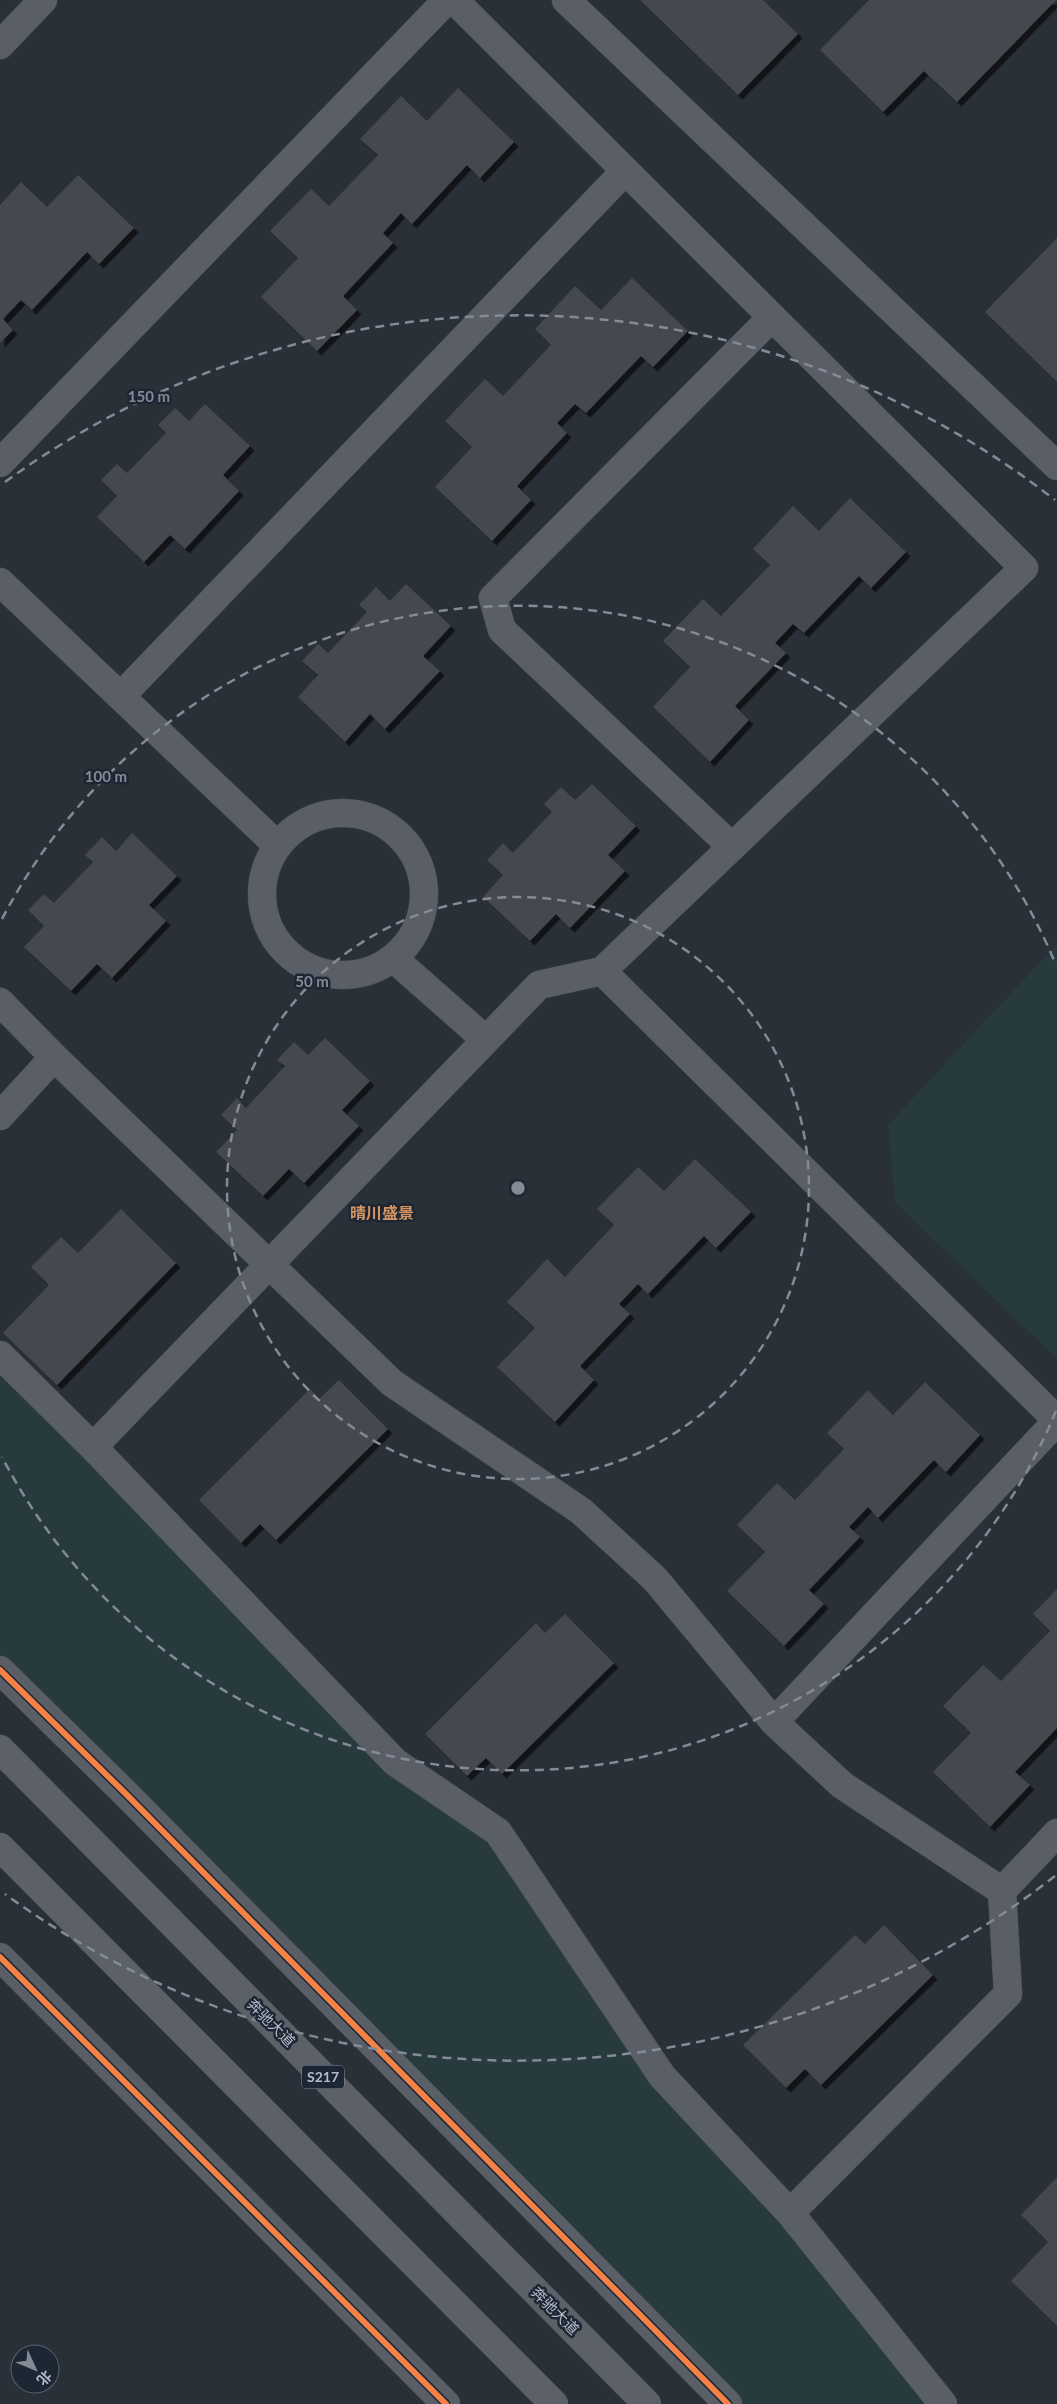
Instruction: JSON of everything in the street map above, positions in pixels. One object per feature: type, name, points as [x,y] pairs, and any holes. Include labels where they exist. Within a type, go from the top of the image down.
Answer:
[{"type":"main road","name":"奔驰大道","points":[[0,1749],[647,2404]]},
{"type":"main road","points":[[0,1847],[554,2404]]},
{"type":"street","points":[[0,45],[43,0]]},
{"type":"street","points":[[0,463],[447,0]]},
{"type":"street","points":[[93,1447],[539,985],[602,972],[1024,568],[454,0]]},
{"type":"street","points":[[566,0],[1057,466]]},
{"type":"street","points":[[121,696],[625,171]]},
{"type":"street","points":[[732,847],[502,630],[493,598],[772,317]]},
{"type":"street","points":[[0,582],[277,845]]},
{"type":"street","points":[[344,812],[369,816],[392,828],[410,846],[421,870],[425,895],[413,939],[394,958],[360,974],[332,976],[304,967],[282,950],[267,926],[261,898],[264,870],[277,845],[296,827],[318,815],[344,812]]},
{"type":"street","points":[[394,958],[486,1040]]},
{"type":"street","points":[[602,972],[1057,1421],[774,1722]]},
{"type":"street","points":[[0,1002],[54,1057],[392,1383],[581,1511],[655,1579],[774,1722],[842,1785],[1002,1891]]},
{"type":"street","points":[[0,1116],[54,1057]]},
{"type":"street","points":[[0,1355],[93,1447],[395,1762],[498,1832],[662,2076],[790,2212],[943,2404]]},
{"type":"street","points":[[0,1670],[127,1795],[728,2404]]},
{"type":"street","points":[[790,2212],[1008,1994],[1002,1891],[1057,1832]]},
{"type":"street","points":[[0,1958],[446,2404]]},
{"type":"green space","points":[[1057,944],[1057,1359],[895,1202],[888,1125]]},
{"type":"green space","points":[[0,1355],[395,1762],[498,1832],[662,2076],[943,2404],[728,2404],[0,1678]]},
{"type":"building","points":[[640,0],[763,0],[798,34],[738,95]]},
{"type":"building","points":[[869,0],[1056,0],[957,102],[924,71],[883,112],[820,50]]},
{"type":"building","points":[[458,88],[514,142],[480,178],[467,165],[412,224],[401,213],[383,233],[393,243],[343,296],[357,310],[317,351],[261,297],[298,258],[270,231],[311,189],[329,206],[378,155],[360,139],[401,96],[427,121]]},
{"type":"building","points":[[78,175],[134,228],[99,264],[87,252],[32,310],[21,300],[3,319],[13,330],[0,343],[0,205],[21,182],[47,207]]},
{"type":"building","points":[[1057,238],[1057,382],[985,312]]},
{"type":"building","points":[[632,278],[688,331],[653,367],[641,356],[586,413],[575,404],[557,423],[567,433],[517,486],[531,500],[492,541],[435,487],[472,447],[445,421],[485,379],[503,396],[551,345],[535,329],[575,286],[601,310]]},
{"type":"building","points":[[205,404],[250,446],[223,475],[239,491],[185,549],[170,535],[144,562],[97,517],[117,496],[101,480],[117,464],[127,473],[166,433],[158,425],[175,408],[189,421]]},
{"type":"building","points":[[850,498],[906,552],[871,588],[859,576],[804,633],[793,624],[775,643],[786,653],[735,706],[749,720],[710,762],[653,707],[690,667],[663,641],[703,599],[721,616],[770,565],[753,549],[793,506],[819,531]]},
{"type":"building","points":[[406,584],[451,626],[423,656],[440,671],[385,729],[370,714],[345,742],[298,697],[318,675],[302,661],[318,644],[328,653],[367,612],[359,605],[376,587],[390,601]]},
{"type":"building","points":[[592,784],[636,826],[608,855],[625,871],[570,928],[556,914],[530,941],[483,897],[503,875],[487,860],[503,843],[513,853],[552,812],[544,804],[561,787],[575,800]]},
{"type":"building","points":[[132,833],[177,876],[149,905],[166,921],[112,978],[97,964],[71,991],[24,947],[44,926],[28,910],[44,894],[54,903],[93,862],[85,855],[102,837],[116,851]]},
{"type":"building","points":[[325,1038],[370,1081],[342,1110],[359,1126],[304,1183],[289,1169],[263,1196],[216,1152],[237,1130],[221,1115],[237,1098],[246,1108],[285,1066],[277,1060],[294,1042],[308,1055]]},
{"type":"building","points":[[695,1159],[751,1212],[716,1248],[704,1236],[648,1294],[638,1284],[619,1304],[630,1314],[580,1366],[594,1380],[555,1422],[497,1367],[535,1328],[507,1302],[547,1259],[565,1277],[614,1225],[597,1209],[638,1167],[664,1191]]},
{"type":"building","points":[[121,1209],[176,1263],[57,1385],[3,1333],[49,1285],[31,1267],[61,1237],[78,1253]]},
{"type":"building","points":[[339,1380],[388,1429],[276,1540],[260,1524],[241,1543],[199,1500],[310,1389],[319,1399]]},
{"type":"building","points":[[925,1382],[980,1435],[946,1472],[934,1460],[878,1518],[868,1507],[849,1527],[860,1537],[809,1590],[824,1604],[784,1646],[727,1591],[765,1552],[737,1525],[777,1483],[795,1500],[844,1449],[827,1433],[868,1390],[893,1415]]},
{"type":"building","points":[[1057,1589],[1057,1728],[1015,1772],[1030,1785],[990,1827],[933,1772],[971,1733],[943,1706],[983,1665],[1001,1681],[1050,1631],[1033,1614]]},
{"type":"building","points":[[565,1614],[614,1663],[502,1774],[486,1758],[467,1776],[425,1734],[536,1623],[545,1633]]},
{"type":"building","points":[[884,1925],[933,1975],[821,2085],[805,2069],[786,2088],[743,2045],[855,1935],[865,1944]]},
{"type":"building","points":[[1057,2177],[1057,2326],[1011,2281],[1048,2242],[1021,2215]]},
{"type":"cycle path","points":[[0,1670],[127,1795],[728,2404]]},
{"type":"cycle path","points":[[0,1957],[446,2404]]},
{"type":"district","name":"晴川盛景","points":[[382,1213]]}]
